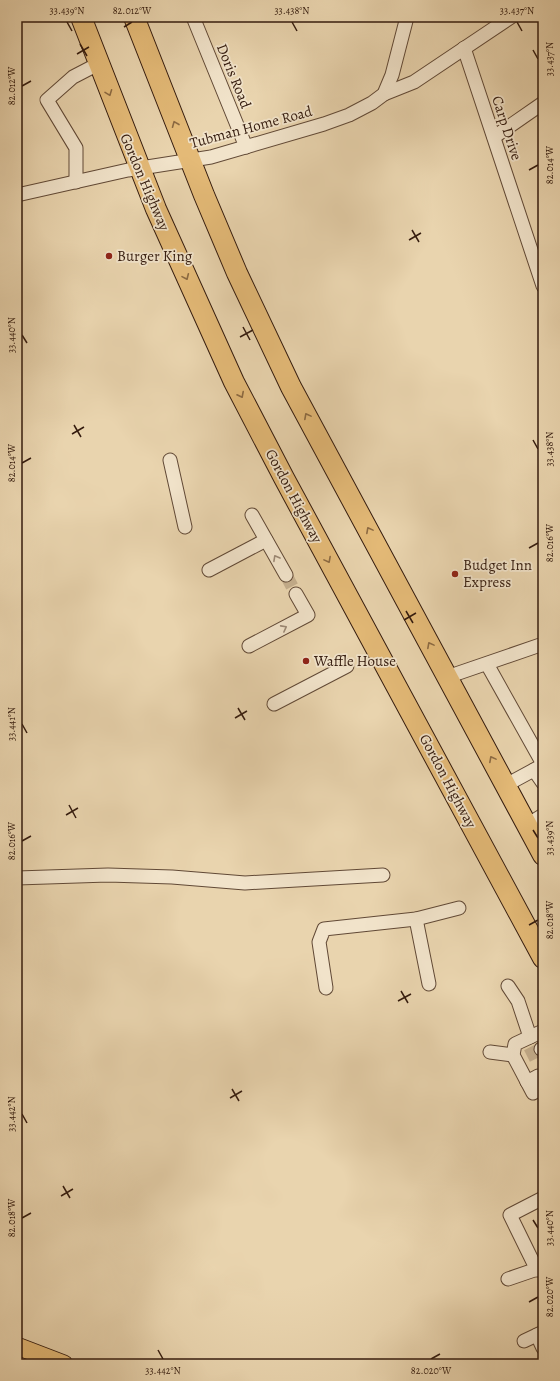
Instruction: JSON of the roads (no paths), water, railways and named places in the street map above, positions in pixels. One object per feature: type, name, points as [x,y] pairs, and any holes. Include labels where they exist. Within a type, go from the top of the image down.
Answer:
[{"type":"highway","name":"Gordon Highway","points":[[81,17],[139,169],[190,287],[247,408],[543,958]]},
{"type":"highway","points":[[134,17],[190,160],[237,273],[291,387],[506,785],[535,820],[543,855]]},
{"type":"main road","points":[[17,1346],[64,1364]]},
{"type":"street","name":"Doris Road","points":[[192,17],[246,147]]},
{"type":"street","points":[[384,94],[392,75],[407,17]]},
{"type":"street","name":"Tubman Home Road","points":[[17,195],[139,169],[212,157],[349,115],[372,103],[384,94],[414,82],[511,17]]},
{"type":"street","name":"Carp Drive","points":[[464,48],[543,286]]},
{"type":"street","points":[[76,182],[76,148],[47,100],[72,77],[98,64]]},
{"type":"street","points":[[494,137],[543,104]]},
{"type":"street","points":[[170,460],[185,527]]},
{"type":"street","points":[[252,515],[286,575]]},
{"type":"street","points":[[209,570],[266,540]]},
{"type":"street","points":[[249,646],[308,615],[296,594]]},
{"type":"street","points":[[447,677],[543,644]]},
{"type":"street","points":[[487,664],[540,766],[543,783]]},
{"type":"street","points":[[274,704],[347,666]]},
{"type":"street","points":[[506,785],[540,766]]},
{"type":"street","points":[[17,878],[108,875],[172,877],[245,883],[383,875]]},
{"type":"street","points":[[326,988],[319,942],[324,929],[416,918],[459,908]]},
{"type":"street","points":[[416,918],[429,984]]},
{"type":"street","points":[[508,986],[518,1001],[530,1037]]},
{"type":"street","points":[[536,1082],[519,1058],[515,1044],[543,1031]]},
{"type":"street","points":[[490,1052],[519,1058]]},
{"type":"street","points":[[508,1279],[540,1269],[510,1215],[543,1198]]},
{"type":"street","points":[[524,1341],[540,1334],[543,1348]]},
{"type":"tunnel","points":[[286,575],[296,594]]},
{"type":"tunnel","points":[[527,1056],[541,1049]]},
{"type":"place","name":"Burger King","points":[[109,256]]},
{"type":"place","name":"Budget Inn Express","points":[[455,574]]},
{"type":"place","name":"Waffle House","points":[[306,661]]}]
